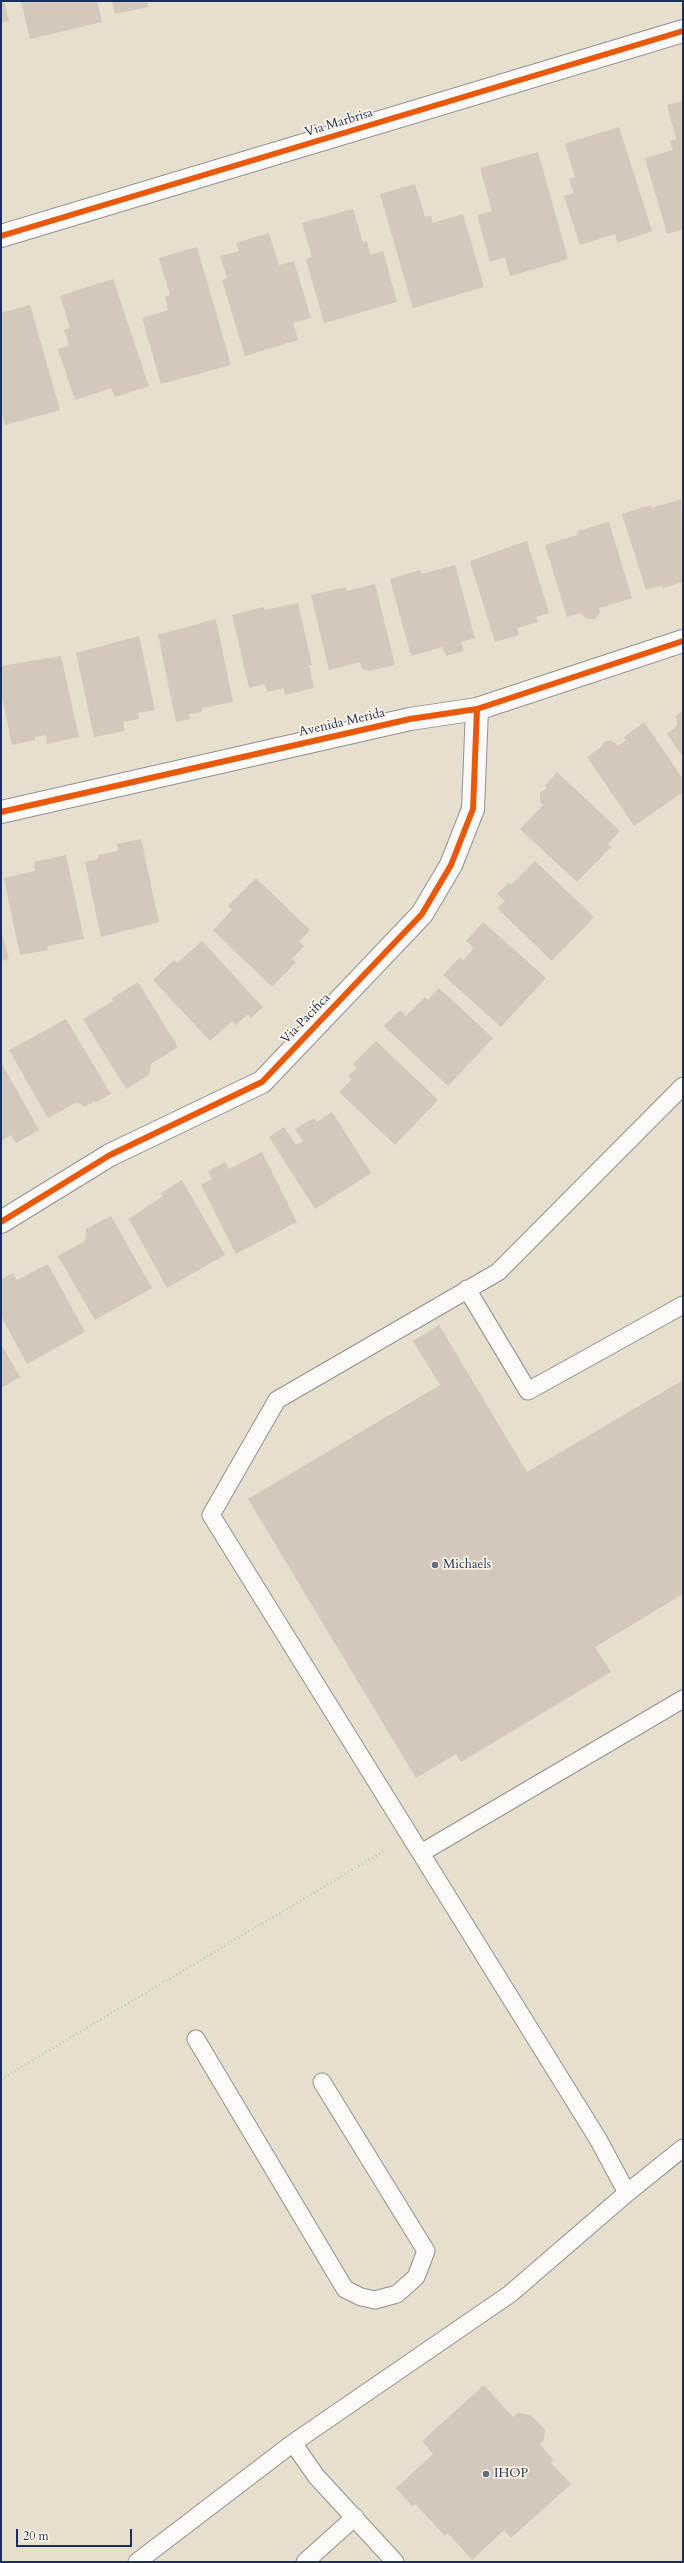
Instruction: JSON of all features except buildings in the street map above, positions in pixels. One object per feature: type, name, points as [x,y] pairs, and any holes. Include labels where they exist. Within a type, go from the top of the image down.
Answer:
[{"type":"street","name":"Via Marbrisa","points":[[1,236],[683,31]]},
{"type":"street","name":"Avenida Merida","points":[[1,812],[410,719],[478,709],[683,641]]},
{"type":"street","name":"Via Pacifica","points":[[1,1222],[110,1155],[262,1082],[422,914],[451,866],[473,809],[478,709]]},
{"type":"lane","points":[[628,2193],[598,2139],[211,1515],[277,1400],[498,1272],[683,1086]]},
{"type":"lane","points":[[467,1290],[528,1392],[683,1305]]},
{"type":"lane","points":[[421,1853],[683,1699]]},
{"type":"lane","points":[[196,2039],[345,2290],[361,2297],[375,2300],[397,2294],[416,2277],[426,2251],[322,2082]]},
{"type":"lane","points":[[137,2562],[293,2443],[510,2294],[683,2148]]},
{"type":"lane","points":[[293,2443],[316,2476],[395,2562]]},
{"type":"lane","points":[[305,2562],[355,2517]]},
{"type":"path","points":[[1,2079],[410,1836]]},
{"type":"cycle path","points":[[1,236],[683,31]]},
{"type":"cycle path","points":[[1,812],[410,719],[477,709],[683,641]]},
{"type":"cycle path","points":[[1,1222],[110,1155],[262,1082],[422,914],[451,865],[473,809],[477,709]]},
{"type":"place","name":"Michaels","points":[[435,1565]]},
{"type":"place","name":"IHOP","points":[[486,2474]]}]
